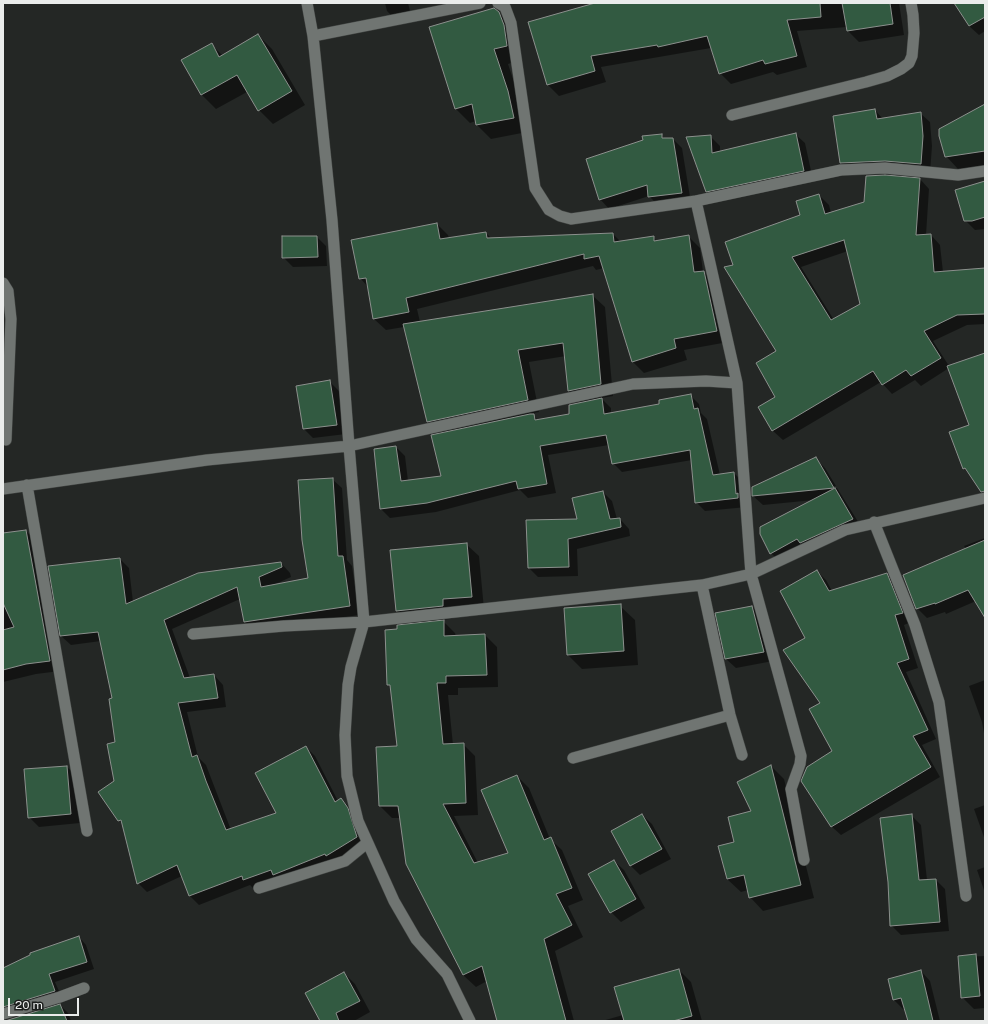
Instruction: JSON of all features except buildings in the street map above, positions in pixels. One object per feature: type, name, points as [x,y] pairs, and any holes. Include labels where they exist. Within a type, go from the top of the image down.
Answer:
[{"type":"street","points":[[307,3],[313,36],[332,220],[364,622],[350,667],[345,735],[347,776],[358,821],[394,901],[416,939],[447,974],[470,1021]]},
{"type":"street","points":[[313,36],[480,3]]},
{"type":"street","points":[[498,3],[505,7],[511,23],[535,188],[541,200],[549,210],[560,216],[571,219],[696,201],[841,170],[885,168],[958,175],[985,171]]},
{"type":"street","points":[[732,115],[866,82],[887,76],[901,69],[909,63],[912,56],[914,33],[911,3]]},
{"type":"street","points":[[696,201],[737,383],[751,574],[801,756],[792,789],[804,860]]},
{"type":"street","points":[[3,283],[8,291],[11,319],[6,440]]},
{"type":"street","points":[[3,489],[207,460],[349,446],[634,384],[706,381],[737,383]]},
{"type":"street","points":[[27,485],[87,831]]},
{"type":"street","points":[[193,634],[284,626],[364,622],[702,585],[751,574],[845,530],[874,522],[985,498]]},
{"type":"street","points":[[874,522],[915,625],[939,702],[966,896]]},
{"type":"street","points":[[702,585],[730,715],[742,755]]},
{"type":"street","points":[[573,758],[730,715]]},
{"type":"street","points":[[259,888],[345,861],[367,843]]},
{"type":"street","points":[[3,1014],[60,997],[84,988]]}]
